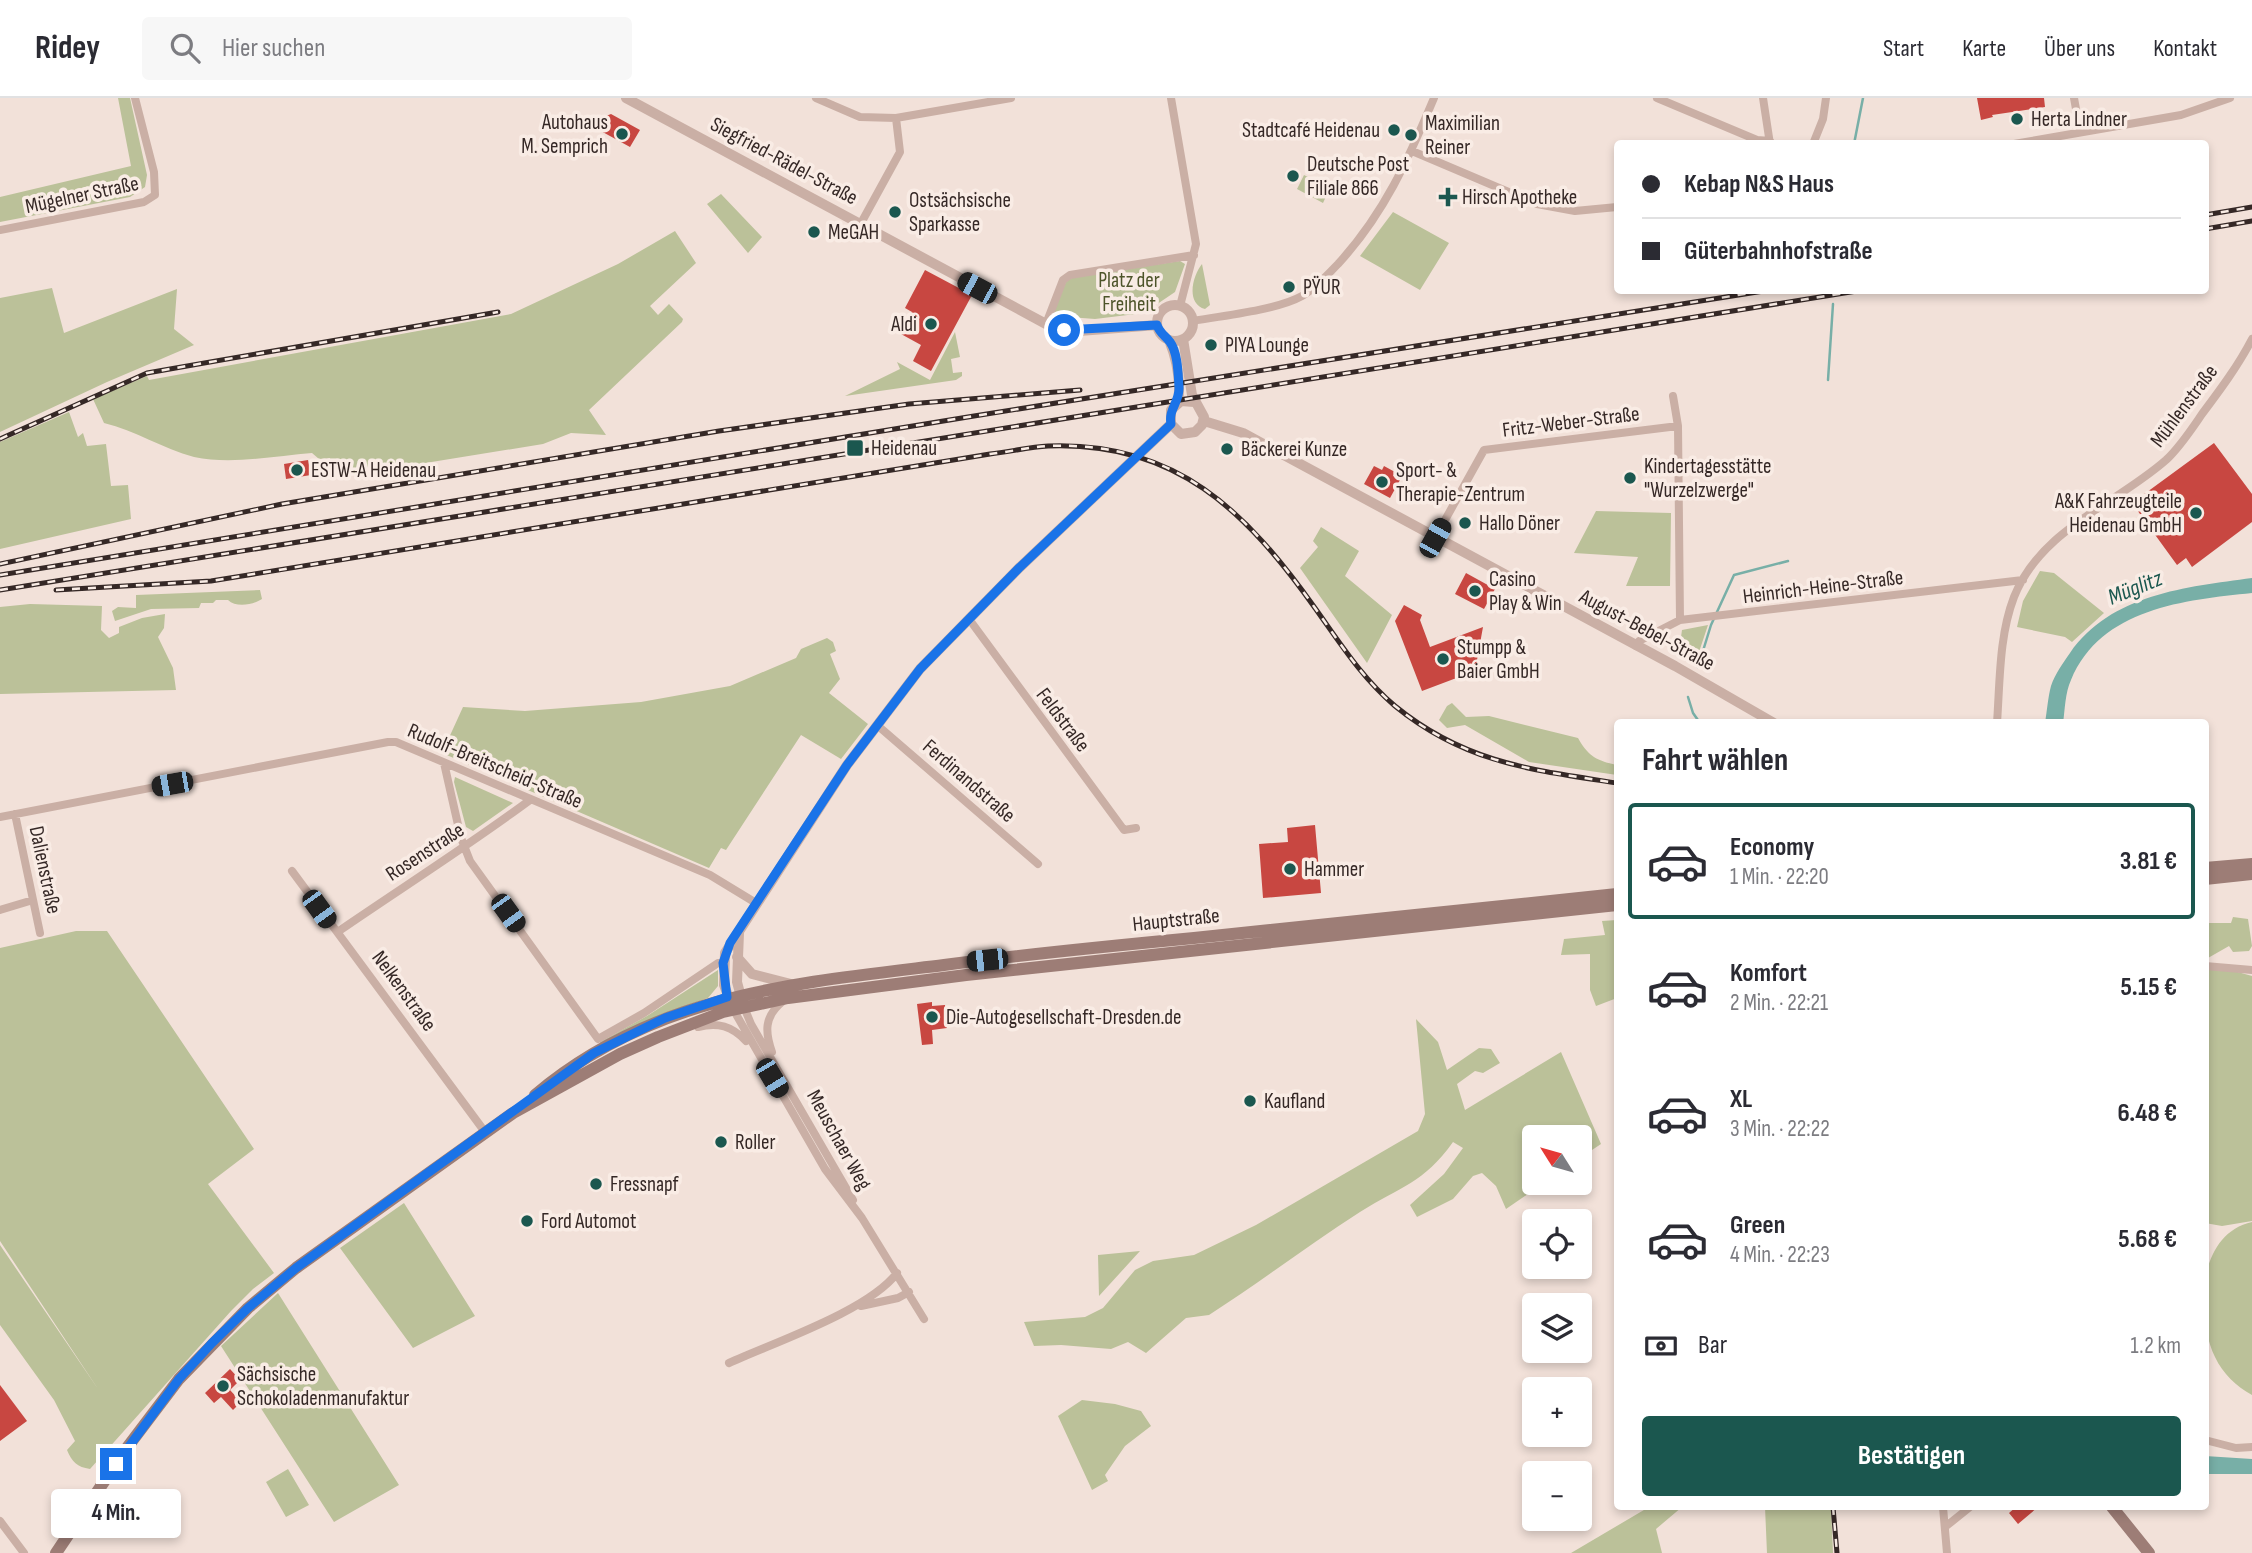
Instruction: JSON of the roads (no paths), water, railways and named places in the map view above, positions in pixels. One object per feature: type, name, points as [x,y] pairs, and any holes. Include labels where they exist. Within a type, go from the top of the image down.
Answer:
[{"type":"main road","points":[[2209,868],[2252,864]]},
{"type":"main road","points":[[2209,879],[2252,874]]},
{"type":"main road","name":"Hauptstraße","points":[[736,1002],[791,984],[989,959],[1614,894]]},
{"type":"main road","name":"Hauptstraße","points":[[736,1002],[1614,905]]},
{"type":"main road","points":[[513,1113],[547,1085],[594,1053],[665,1018],[736,1002]]},
{"type":"main road","points":[[56,1553],[144,1424],[179,1379],[233,1322],[296,1268],[513,1113],[620,1054],[736,1002]]},
{"type":"main road","points":[[2114,1510],[2149,1553]]},
{"type":"street","name":"Mügelner Straße","points":[[0,230],[144,202],[155,195],[154,172],[135,98]]},
{"type":"street","name":"Siegfried-Rädel-Straße","points":[[626,98],[1046,324],[1079,331],[1157,325]]},
{"type":"street","points":[[816,98],[860,117],[896,118],[1011,98]]},
{"type":"street","points":[[1171,98],[1196,244],[1180,306]]},
{"type":"street","points":[[1192,321],[1288,302],[1312,290],[1374,221],[1412,151],[1434,98]]},
{"type":"street","points":[[1657,98],[1757,140]]},
{"type":"street","points":[[1763,98],[1770,140]]},
{"type":"street","points":[[1815,140],[1823,119],[1826,98]]},
{"type":"street","points":[[2074,98],[2080,131]]},
{"type":"street","points":[[2198,98],[2199,110]]},
{"type":"street","points":[[2034,140],[2199,110],[2230,98]]},
{"type":"street","points":[[860,225],[900,152],[896,118]]},
{"type":"street","points":[[1412,151],[1537,204],[1576,211],[1614,207]]},
{"type":"street","points":[[1046,324],[1063,280],[1070,275],[1194,255]]},
{"type":"street","points":[[1180,306],[1188,312],[1192,321],[1191,331],[1183,339],[1170,340],[1161,334],[1157,325],[1164,310],[1180,306]]},
{"type":"street","points":[[1171,424],[1181,433],[1191,434],[1199,429],[1204,421],[1202,410],[1194,402],[1183,339]]},
{"type":"street","name":"Mühlenstraße","points":[[1997,719],[2006,628],[2014,597],[2023,580],[2042,554],[2067,530],[2168,458],[2228,379],[2252,339]]},
{"type":"street","points":[[736,1002],[723,963],[725,953],[847,765],[877,725],[920,669],[1171,424],[1171,410],[1178,403],[1179,389],[1170,340]]},
{"type":"street","points":[[1673,396],[1678,426],[1680,620]]},
{"type":"street","points":[[1178,403],[1194,402]]},
{"type":"street","name":"August-Bebel-Straße","points":[[1204,421],[1243,433],[1675,666],[1767,719]]},
{"type":"street","name":"Fritz-Weber-Straße","points":[[1435,538],[1484,450],[1678,426]]},
{"type":"street","name":"Heinrich-Heine-Straße","points":[[1636,646],[1639,641],[1680,620],[2023,580]]},
{"type":"street","name":"Feldstraße","points":[[969,619],[1124,830],[1136,828]]},
{"type":"street","name":"Ferdinandstraße","points":[[877,725],[1038,864]]},
{"type":"street","name":"Rudolf-Breitscheid-Straße","points":[[0,817],[388,741],[413,748],[710,875],[756,903]]},
{"type":"street","points":[[444,763],[464,848],[470,861],[598,1039],[644,1013],[718,963],[723,963]]},
{"type":"street","name":"Rosenstraße","points":[[339,931],[450,854],[464,848],[530,800]]},
{"type":"street","name":"Dalienstraße","points":[[15,814],[40,933]]},
{"type":"street","name":"Nelkenstraße","points":[[292,871],[332,927],[339,931],[485,1132]]},
{"type":"street","points":[[0,910],[33,900]]},
{"type":"street","points":[[736,1002],[740,929]]},
{"type":"street","points":[[737,957],[752,974],[791,984]]},
{"type":"street","points":[[2209,966],[2252,970]]},
{"type":"street","points":[[780,1071],[769,1043],[766,1024],[772,1011],[788,998]]},
{"type":"street","name":"Meuschaer Weg","points":[[736,1002],[754,1048],[825,1169],[862,1218]]},
{"type":"street","name":"Meuschaer Weg","points":[[736,1002],[780,1071],[862,1218],[924,1318]]},
{"type":"street","points":[[658,1037],[708,1024],[720,1024],[735,1031],[754,1048]]},
{"type":"street","points":[[729,1363],[855,1307],[877,1294],[897,1273]]},
{"type":"street","points":[[855,1307],[898,1298],[909,1292]]},
{"type":"street","points":[[2209,1441],[2236,1448],[2252,1447]]},
{"type":"street","points":[[1943,1510],[1947,1553]]},
{"type":"street","points":[[1945,1527],[1966,1510]]},
{"type":"street","points":[[0,1521],[24,1553]]},
{"type":"water","points":[[2252,578],[2252,593],[2173,605],[2124,623],[2103,637],[2085,656],[2071,680],[2063,719],[2046,719],[2050,690],[2057,673],[2087,633],[2128,606],[2176,590]]},
{"type":"water","points":[[2209,1456],[2252,1459],[2252,1474],[2209,1474]]},
{"type":"waterway","points":[[1855,140],[1863,98]]},
{"type":"waterway","points":[[1828,380],[1833,304]]},
{"type":"waterway","points":[[1698,667],[1711,625],[1734,575],[1788,561]]},
{"type":"waterway","points":[[1688,697],[1697,719]]},
{"type":"railway","points":[[2209,214],[2252,207]]},
{"type":"railway","points":[[2209,228],[2252,221]]},
{"type":"railway","points":[[0,575],[974,416],[1745,294]]},
{"type":"railway","points":[[0,590],[1838,294]]},
{"type":"railway","points":[[0,439],[147,373],[498,312]]},
{"type":"railway","points":[[0,564],[282,504],[719,431],[909,404],[1080,390]]},
{"type":"railway","points":[[56,590],[211,581],[1026,448],[1093,448],[1134,456],[1171,469],[1204,489],[1234,513],[1289,573],[1372,684],[1395,706],[1421,725],[1447,740],[1500,761],[1556,774],[1614,783]]},
{"type":"railway","points":[[1833,1510],[1837,1553]]},
{"type":"place","name":"Herta Lindner","points":[[2017,119]]},
{"type":"place","name":"Stadtcafé Heidenau","points":[[1394,130]]},
{"type":"place","name":"Autohaus M. Semprich","points":[[622,134]]},
{"type":"place","name":"Maximilian Reiner","points":[[1411,135]]},
{"type":"place","name":"Deutsche Post Filiale 866","points":[[1293,176]]},
{"type":"place","name":"Hirsch Apotheke","points":[[1448,197]]},
{"type":"place","name":"Ostsächsische Sparkasse","points":[[895,212]]},
{"type":"place","name":"MeGAH","points":[[814,232]]},
{"type":"place","name":"PŸUR","points":[[1289,287]]},
{"type":"place","name":"Aldi","points":[[931,324]]},
{"type":"place","name":"PIYA Lounge","points":[[1211,345]]},
{"type":"place","name":"Heidenau","points":[[855,448]]},
{"type":"place","name":"Bäckerei Kunze","points":[[1227,449]]},
{"type":"place","name":"ESTW-A Heidenau","points":[[297,470]]},
{"type":"place","name":"Kindertagesstätte \"Wurzelzwerge\"","points":[[1630,478]]},
{"type":"place","name":"Sport- & Therapie-Zentrum","points":[[1382,482]]},
{"type":"place","name":"A&K Fahrzeugteile Heidenau GmbH","points":[[2196,513]]},
{"type":"place","name":"Hallo Döner","points":[[1465,523]]},
{"type":"place","name":"Casino Play & Win","points":[[1475,591]]},
{"type":"place","name":"Stumpp & Baier GmbH","points":[[1443,659]]},
{"type":"place","name":"Hammer","points":[[1290,869]]},
{"type":"place","name":"Die-Autogesellschaft-Dresden.de","points":[[932,1017]]},
{"type":"place","name":"Kaufland","points":[[1250,1101]]},
{"type":"place","name":"Roller","points":[[721,1142]]},
{"type":"place","name":"Fressnapf","points":[[596,1184]]},
{"type":"place","name":"Ford Automot","points":[[527,1221]]},
{"type":"place","name":"Sächsische Schokoladenmanufaktur","points":[[223,1386]]},
{"type":"park label","name":"Platz der Freiheit","points":[[1129,292]]},
{"type":"water label","name":"Müglitz","points":[[2135,588]]}]
